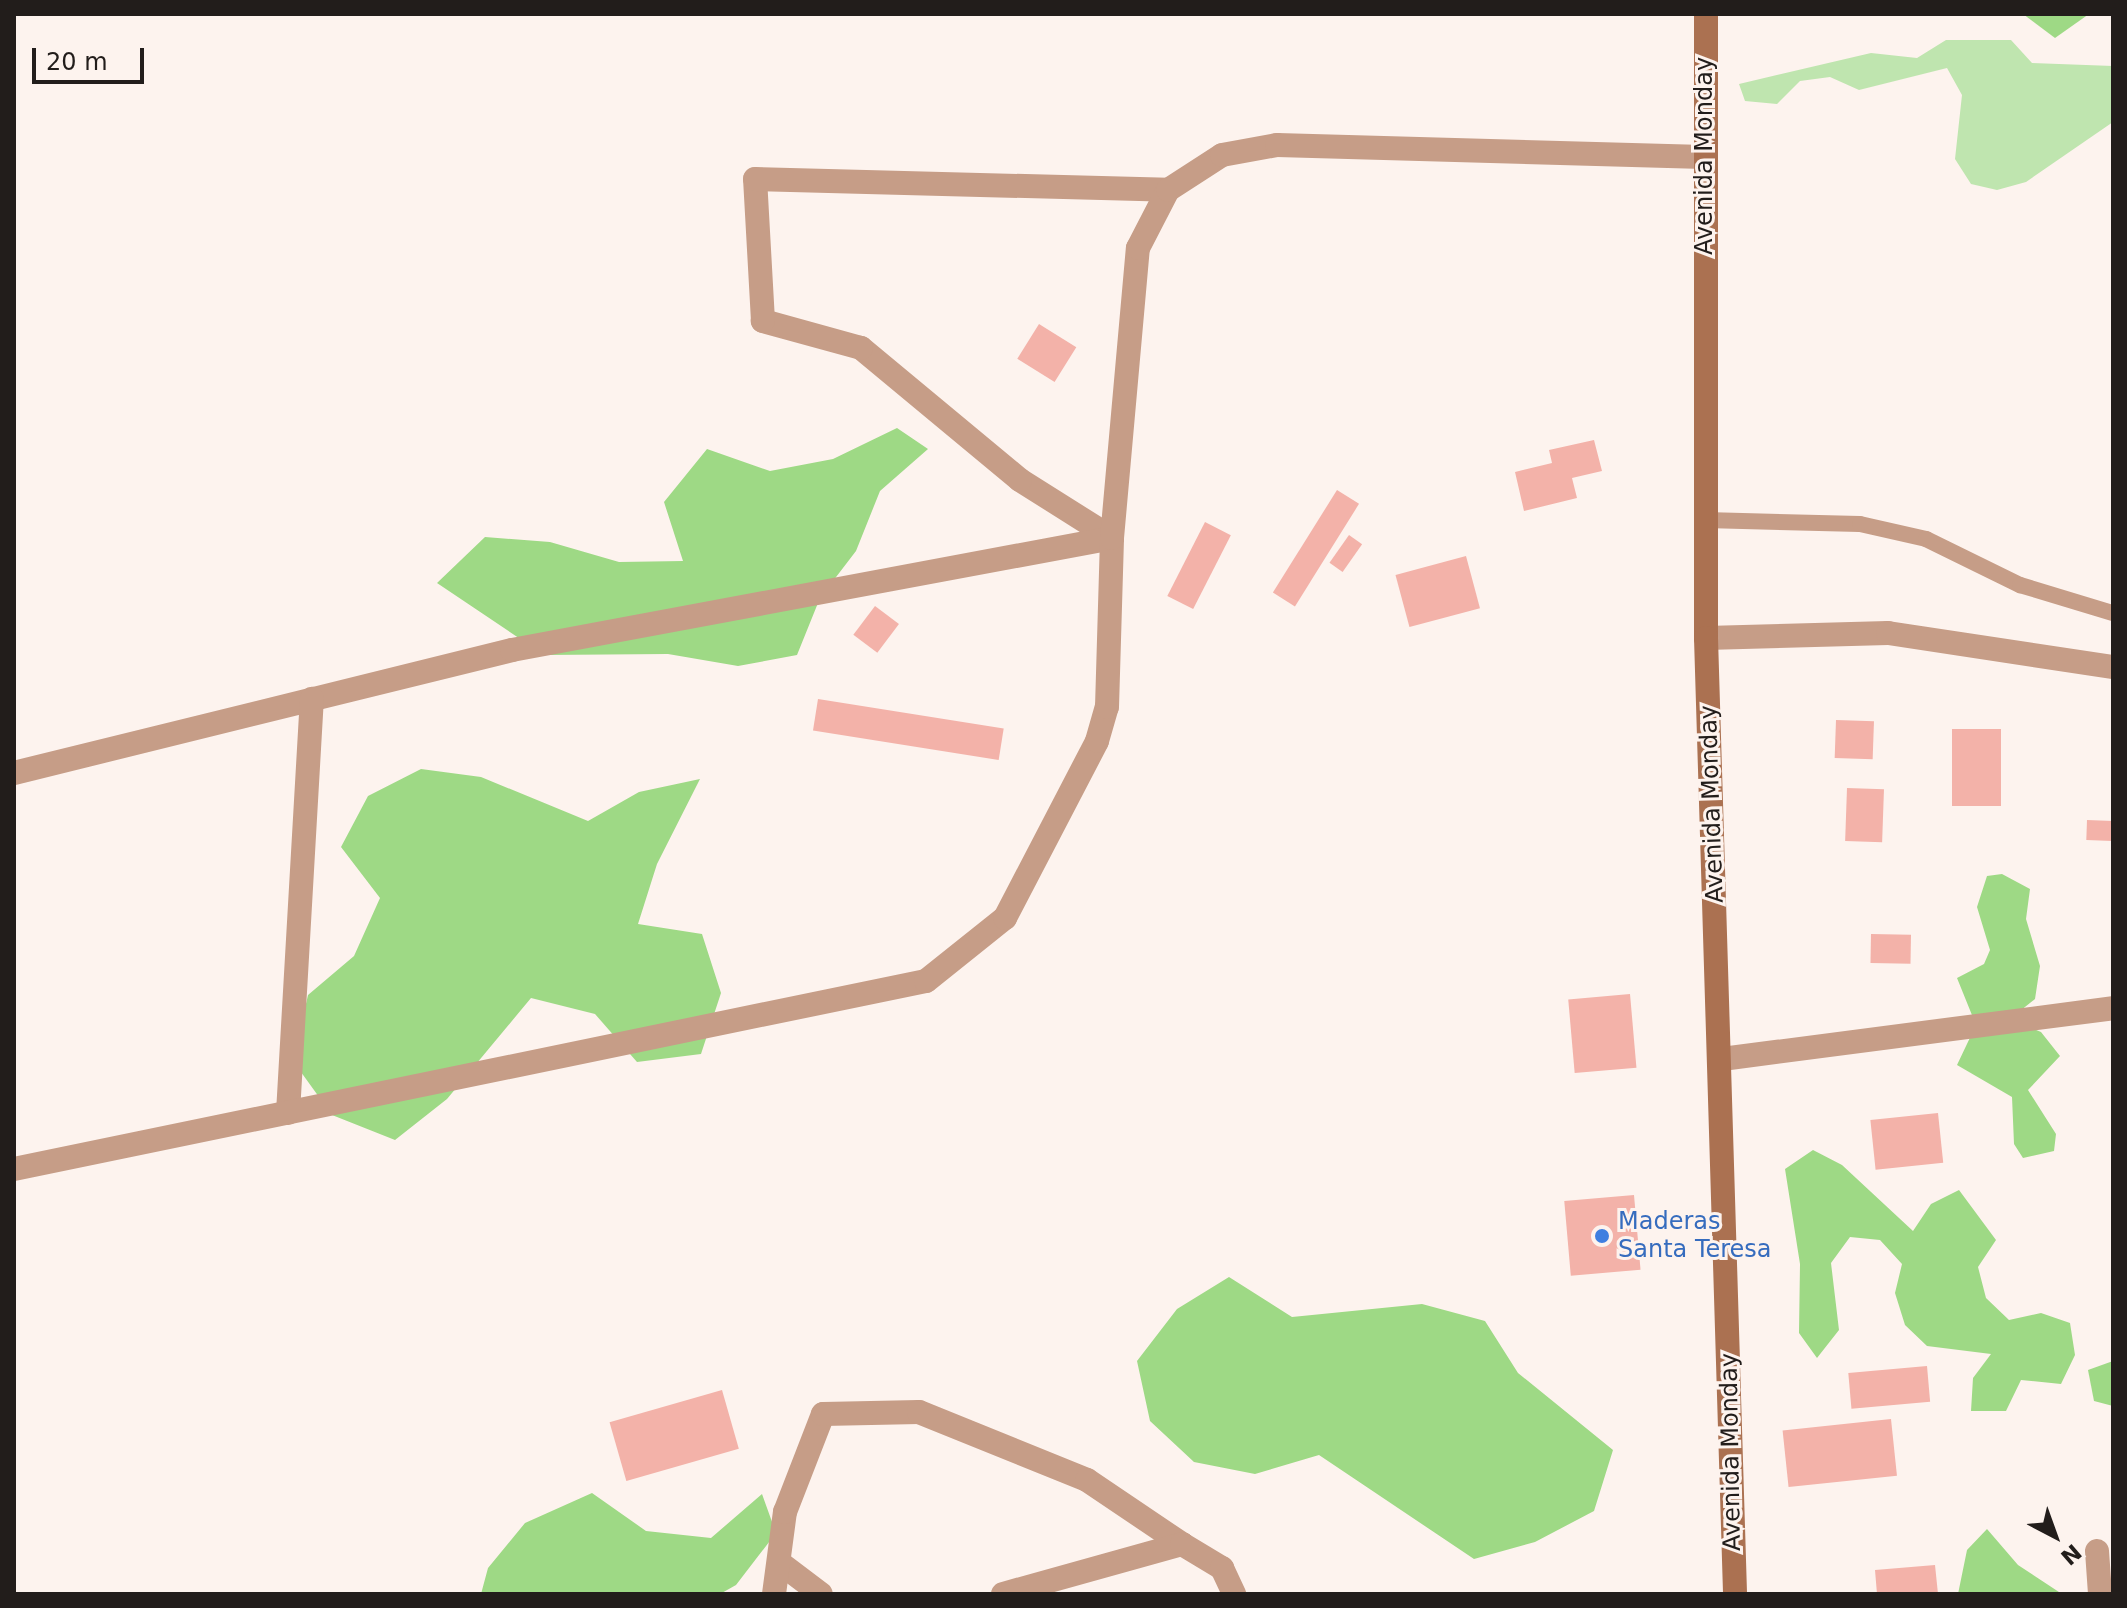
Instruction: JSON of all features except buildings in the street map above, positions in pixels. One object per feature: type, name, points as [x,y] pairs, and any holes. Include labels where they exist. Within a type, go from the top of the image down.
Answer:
[{"type":"main road","name":"Avenida Monday","points":[[1706,14],[1706,638],[1722,1059],[1735,1594]]},
{"type":"street","points":[[14,1169],[926,981],[965,956],[1005,918],[1097,741],[1107,707],[1112,538],[1138,248],[1168,190],[1222,155],[1277,145],[1704,157]]},
{"type":"street","points":[[1112,538],[1020,480],[861,348],[763,321],[755,179],[1168,190]]},
{"type":"street","points":[[14,773],[512,650],[1112,538]]},
{"type":"street","points":[[1706,638],[1888,633],[2113,667]]},
{"type":"street","points":[[288,1113],[312,699]]},
{"type":"street","points":[[1722,1059],[2113,1008]]},
{"type":"street","points":[[774,1594],[785,1512],[823,1414],[919,1412],[1087,1480],[1222,1568],[1234,1594]]},
{"type":"street","points":[[1003,1594],[1182,1544]]},
{"type":"street","points":[[2097,1551],[2100,1594]]},
{"type":"street","points":[[780,1563],[821,1594]]},
{"type":"lane","points":[[1705,520],[1860,524],[1926,539],[2020,585],[2113,613]]},
{"type":"green space","points":[[2023,14],[2089,14],[2055,38]]},
{"type":"green space","points":[[1946,40],[2011,40],[2032,63],[2113,66],[2113,122],[2026,182],[1997,190],[1971,184],[1955,159],[1962,95],[1947,68],[1859,90],[1830,77],[1800,81],[1777,104],[1745,101],[1739,84],[1871,53],[1917,58]]},
{"type":"green space","points":[[897,428],[928,449],[880,491],[856,551],[820,598],[797,655],[738,666],[668,654],[544,655],[437,583],[485,537],[550,542],[619,562],[683,561],[664,502],[707,449],[770,471],[833,459]]},
{"type":"green space","points":[[421,769],[481,777],[588,821],[639,792],[700,779],[657,864],[638,924],[702,934],[721,993],[701,1054],[637,1062],[595,1014],[531,998],[447,1099],[395,1140],[332,1115],[293,1061],[308,995],[354,956],[380,898],[341,847],[368,796]]},
{"type":"green space","points":[[2002,874],[2030,889],[2026,919],[2040,966],[2035,999],[2010,1019],[2041,1032],[2060,1056],[2028,1090],[2056,1134],[2054,1151],[2023,1158],[2014,1144],[2012,1097],[1957,1065],[1976,1025],[1957,978],[1984,964],[1990,950],[1977,907],[1987,876]]},
{"type":"green space","points":[[1813,1150],[1842,1165],[1913,1231],[1931,1204],[1959,1190],[1996,1240],[1978,1267],[1986,1298],[2009,1320],[2041,1313],[2070,1323],[2075,1355],[2061,1384],[2021,1380],[2006,1411],[1971,1411],[1973,1378],[1991,1354],[1927,1346],[1905,1325],[1895,1293],[1902,1264],[1880,1240],[1850,1237],[1831,1263],[1839,1330],[1817,1358],[1799,1333],[1800,1264],[1785,1169]]},
{"type":"green space","points":[[1229,1277],[1292,1317],[1422,1304],[1485,1321],[1518,1373],[1613,1450],[1594,1511],[1535,1542],[1474,1559],[1319,1455],[1255,1474],[1194,1462],[1150,1421],[1137,1361],[1177,1309]]},
{"type":"green space","points":[[2113,1361],[2113,1406],[2094,1401],[2088,1370]]},
{"type":"green space","points":[[592,1493],[646,1531],[711,1538],[762,1494],[776,1533],[736,1585],[720,1594],[481,1594],[488,1568],[525,1523]]},
{"type":"green space","points":[[1987,1529],[2018,1565],[2062,1594],[1958,1594],[1967,1550]]},
{"type":"place","name":"Maderas Santa Teresa","points":[[1602,1236]]}]
